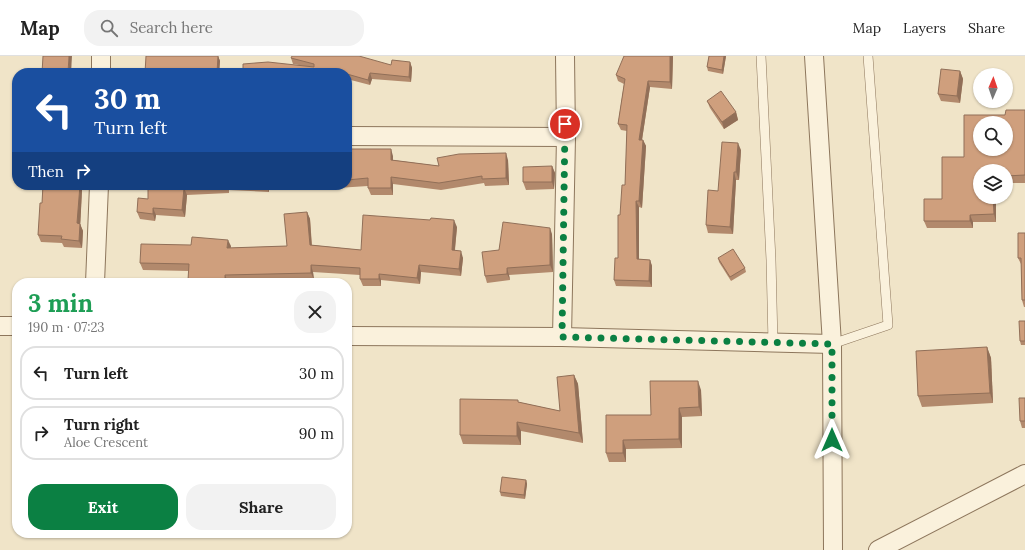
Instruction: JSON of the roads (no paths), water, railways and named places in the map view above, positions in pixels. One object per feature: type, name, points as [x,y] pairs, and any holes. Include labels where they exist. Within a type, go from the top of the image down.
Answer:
[{"type":"street","points":[[101,56],[101,68]]},
{"type":"street","points":[[562,337],[566,137],[565,56]]},
{"type":"street","points":[[814,56],[832,344],[832,550]]},
{"type":"street","points":[[352,136],[566,137]]},
{"type":"street","points":[[94,278],[99,190]]},
{"type":"street","points":[[0,326],[12,326]]},
{"type":"street","points":[[352,336],[562,337],[832,344]]},
{"type":"street","points":[[878,550],[1025,474]]},
{"type":"lane","points":[[761,56],[771,260],[773,343]]},
{"type":"lane","points":[[832,344],[888,325],[868,56]]}]
